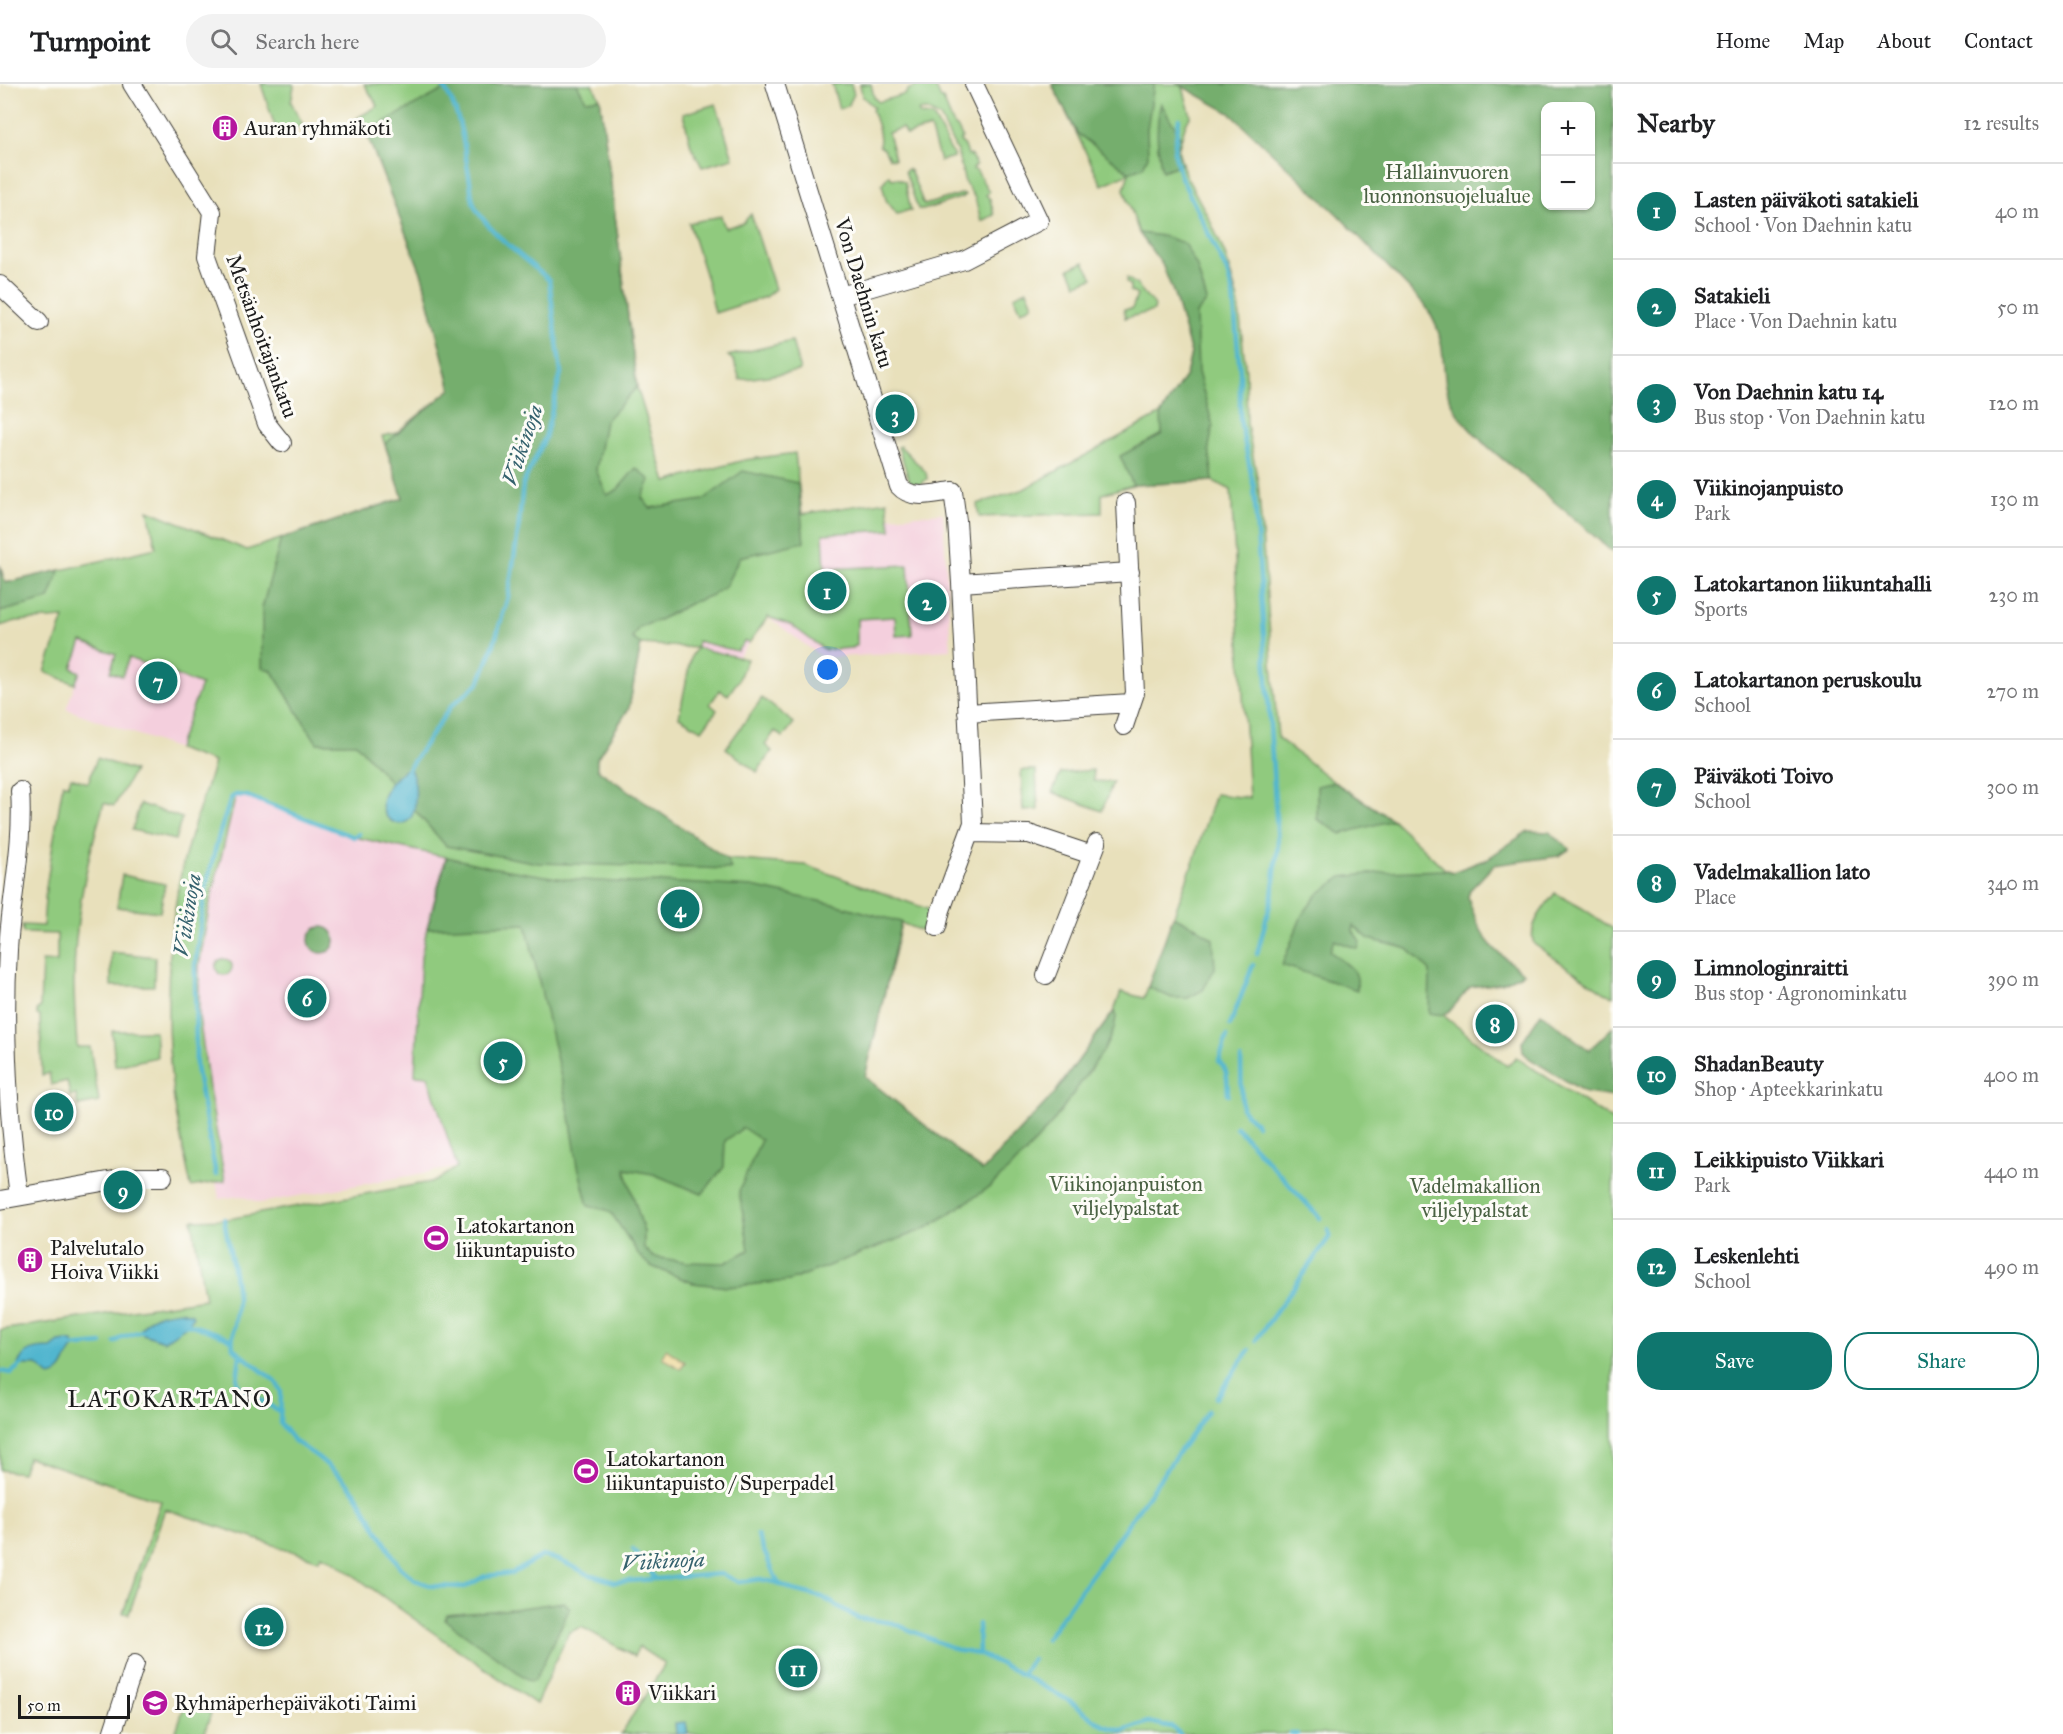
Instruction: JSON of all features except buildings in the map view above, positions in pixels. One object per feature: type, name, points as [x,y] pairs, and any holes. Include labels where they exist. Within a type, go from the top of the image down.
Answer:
[{"type":"street","name":"Metsänhoitajankatu","points":[[132,84],[212,212],[207,256],[267,424],[282,443]]},
{"type":"street","name":"Von Daehnin katu","points":[[775,84],[899,486],[911,495],[953,491],[961,583],[973,823],[937,927]]},
{"type":"street","points":[[841,296],[964,260],[1039,221],[974,84]]},
{"type":"street","points":[[0,285],[39,322]]},
{"type":"street","points":[[1124,726],[1135,693],[1126,503]]},
{"type":"street","points":[[961,583],[1130,572]]},
{"type":"street","points":[[967,713],[1131,704]]},
{"type":"street","points":[[19,1196],[9,1122],[6,994],[11,913],[22,821],[20,790]]},
{"type":"street","points":[[970,833],[1029,834],[1095,849],[1046,975]]},
{"type":"street","points":[[0,1200],[131,1177],[163,1177]]},
{"type":"street","points":[[112,1734],[135,1664]]},
{"type":"shaded area","points":[[943,513],[951,650],[823,658],[768,617],[739,656],[696,648],[710,565],[824,539],[823,534],[891,530],[889,517]]},
{"type":"shaded area","points":[[217,605],[214,762],[66,709],[75,684],[45,672],[64,617]]},
{"type":"shaded area","points":[[236,795],[247,796],[354,837],[447,857],[421,957],[415,1075],[428,1075],[457,1167],[260,1203],[241,1196],[219,1199],[196,1067],[195,966],[206,885]]},
{"type":"green space","points":[[261,84],[293,84],[291,102],[303,125],[278,136]]},
{"type":"green space","points":[[364,84],[592,84],[600,98],[637,387],[666,482],[744,460],[795,453],[802,514],[887,501],[891,530],[823,534],[825,569],[908,565],[912,635],[896,636],[895,617],[857,619],[857,645],[852,648],[825,650],[791,625],[768,617],[749,643],[745,641],[737,651],[697,641],[697,648],[747,659],[738,681],[728,695],[720,690],[710,704],[717,710],[702,730],[679,717],[691,657],[696,648],[641,644],[629,708],[597,758],[596,769],[727,859],[805,865],[933,911],[924,932],[901,923],[865,1077],[982,1171],[1055,1093],[1114,1011],[1121,992],[1144,998],[1195,857],[1215,794],[1249,798],[1231,490],[1213,481],[1133,485],[1102,494],[1102,513],[979,517],[977,504],[1024,489],[1161,414],[1186,375],[1191,353],[1174,294],[1162,264],[1139,233],[1124,189],[1129,173],[1102,185],[1052,84],[1178,84],[1183,87],[1191,116],[1186,123],[1178,150],[1185,174],[1225,254],[1238,300],[1246,373],[1247,425],[1258,482],[1278,738],[1334,782],[1393,820],[1446,870],[1453,872],[1487,859],[1462,896],[1471,952],[1443,1015],[1507,1066],[1516,1057],[1613,1121],[1613,1734],[621,1734],[665,1664],[639,1647],[634,1656],[582,1627],[569,1632],[536,1704],[331,1559],[321,1555],[319,1560],[165,1509],[129,1614],[123,1613],[161,1501],[28,1457],[22,1473],[0,1470],[0,1330],[205,1299],[192,1220],[228,1219],[436,1181],[457,1167],[428,1076],[415,1075],[421,957],[446,857],[354,837],[247,796],[236,795],[210,903],[199,966],[199,1016],[225,1181],[191,1187],[173,1093],[168,991],[171,940],[181,873],[214,762],[177,749],[201,685],[162,670],[155,686],[142,681],[148,665],[129,658],[122,676],[110,672],[116,654],[82,642],[72,668],[80,672],[75,684],[45,672],[64,618],[16,621],[0,626],[0,565],[5,583],[156,548],[148,510],[247,550],[403,498],[382,436],[396,433],[451,389],[422,275],[366,132],[357,118],[378,106]]},
{"type":"green space","points":[[454,84],[577,84],[586,100],[600,98],[637,387],[605,421],[596,470],[607,495],[617,490],[636,468],[650,480],[642,498],[650,508],[703,500],[743,471],[798,483],[804,542],[740,557],[725,587],[657,621],[639,627],[632,638],[641,644],[629,708],[597,758],[597,769],[727,859],[731,869],[538,863],[446,846],[356,743],[317,743],[271,670],[262,668],[262,608],[281,539],[403,498],[385,444],[451,389],[422,275],[366,132]]},
{"type":"green space","points":[[832,84],[851,84],[854,94],[848,106],[839,109]]},
{"type":"green space","points":[[860,84],[871,84],[874,97],[878,102],[906,94],[907,90],[915,87],[915,84],[934,84],[954,126],[957,127],[962,137],[960,141],[976,165],[973,169],[977,171],[989,192],[986,195],[990,199],[994,215],[981,221],[975,198],[965,183],[958,154],[940,117],[926,110],[918,111],[920,115],[932,116],[954,157],[940,161],[930,128],[906,135],[902,128],[888,133],[895,159],[889,158],[884,149],[879,146],[879,133],[872,110],[874,107],[862,96]]},
{"type":"green space","points":[[1052,84],[1154,84],[1147,129],[1148,156],[1143,167],[1129,172],[1077,133]]},
{"type":"green space","name":"Hallainvuoren luonnonsuojelualue","points":[[1178,84],[1613,84],[1613,553],[1490,448],[1464,422],[1448,394],[1439,334],[1425,305],[1337,214],[1230,113]]},
{"type":"green space","points":[[1161,103],[1181,138],[1178,150],[1182,164],[1162,171],[1157,137]]},
{"type":"green space","points":[[716,104],[733,158],[702,167],[691,146],[683,114]]},
{"type":"green space","points":[[908,169],[924,205],[961,194],[965,195],[923,210],[918,209],[905,171]]},
{"type":"green space","points":[[889,175],[892,179],[897,178],[905,182],[911,211],[897,214],[886,200],[882,184]]},
{"type":"green space","points":[[751,214],[775,289],[765,297],[715,313],[689,223],[721,216],[725,228],[743,223]]},
{"type":"green space","points":[[1139,233],[1163,236],[1184,243],[1197,267],[1207,301],[1196,314],[1198,372],[1213,426],[1209,447],[1213,481],[1133,485],[1120,456],[1162,434],[1161,414],[1186,375],[1191,353],[1174,294],[1162,264]]},
{"type":"green space","points":[[1084,262],[1093,278],[1077,284],[1069,269]]},
{"type":"green space","points":[[1127,278],[1136,284],[1155,306],[1154,311],[1125,318],[1124,309],[1132,309],[1137,295],[1130,291],[1130,285],[1126,282]]},
{"type":"green space","points":[[1027,290],[1033,305],[1021,311],[1014,296]]},
{"type":"green space","points":[[792,341],[800,371],[740,380],[734,361],[728,356]]},
{"type":"green space","points":[[900,446],[926,472],[927,479],[919,485],[910,482],[898,447]]},
{"type":"green space","points":[[0,565],[5,583],[60,570],[49,599],[0,612]]},
{"type":"green space","points":[[762,698],[794,723],[783,737],[775,731],[765,745],[772,751],[757,772],[726,748]]},
{"type":"green space","points":[[97,758],[134,771],[114,806],[104,803],[82,892],[76,937],[74,991],[77,1047],[90,1047],[99,1102],[78,1106],[76,1095],[70,1096],[67,1081],[51,1085],[49,1073],[42,1075],[40,1016],[37,1015],[37,1009],[40,1008],[42,961],[57,962],[57,934],[23,933],[22,925],[43,926],[46,887],[63,783],[68,785],[71,777],[88,783]]},
{"type":"green space","points":[[1021,770],[1036,770],[1038,810],[1023,811]]},
{"type":"green space","points":[[1093,770],[1094,781],[1113,782],[1102,811],[1052,792],[1061,773]]},
{"type":"green space","points":[[1334,782],[1393,820],[1341,834],[1317,819],[1317,786]]},
{"type":"green space","points":[[140,804],[182,818],[175,840],[132,830]]},
{"type":"green space","points":[[1528,831],[1549,832],[1570,849],[1559,856],[1494,865],[1470,890],[1468,897],[1482,933],[1494,949],[1524,973],[1502,983],[1470,987],[1450,1011],[1443,1015],[1429,1013],[1430,971],[1408,949],[1369,939],[1354,926],[1353,931],[1360,941],[1358,949],[1334,940],[1330,951],[1355,972],[1357,990],[1282,965],[1302,915],[1318,894],[1342,877],[1385,872],[1446,870],[1453,872],[1487,859]]},
{"type":"green space","points":[[447,857],[490,867],[564,879],[752,887],[838,905],[901,922],[865,1077],[982,1171],[1055,1093],[1114,1011],[1116,1017],[1114,1029],[1104,1050],[1053,1122],[1025,1154],[990,1187],[927,1228],[789,1281],[727,1287],[693,1283],[651,1266],[641,1258],[612,1214],[607,1210],[588,1206],[526,924],[427,928]],"holes":[[[743,1128],[761,1140],[739,1191],[749,1250],[725,1263],[687,1262],[653,1257],[644,1248],[644,1231],[625,1169],[653,1174],[702,1194],[724,1167],[725,1141]]]},
{"type":"green space","points":[[122,875],[165,884],[160,912],[117,907]]},
{"type":"green space","points":[[1555,893],[1613,929],[1613,996],[1605,993],[1534,944],[1532,937],[1535,923]]},
{"type":"green space","points":[[1173,916],[1196,927],[1213,939],[1215,968],[1203,990],[1188,998],[1172,998],[1148,987]]},
{"type":"green space","points":[[322,927],[331,931],[335,940],[331,949],[322,953],[313,949],[309,940],[313,931]]},
{"type":"green space","points":[[111,952],[155,957],[154,986],[111,986]]},
{"type":"green space","points":[[221,959],[227,959],[232,967],[230,973],[221,975],[216,970],[216,964]]},
{"type":"green space","points":[[1541,1013],[1589,1050],[1613,1027],[1613,1097],[1586,1093],[1530,1059],[1523,1052],[1522,1042]]},
{"type":"green space","points":[[112,1031],[155,1031],[157,1057],[115,1066]]},
{"type":"green space","points":[[564,1602],[570,1608],[535,1680],[530,1681],[445,1620],[447,1615]]},
{"type":"green space","points":[[185,1704],[211,1713],[204,1734],[190,1734],[191,1732],[188,1731],[187,1734],[175,1734]]},
{"type":"sand","points":[[666,1349],[685,1362],[680,1369],[662,1357]]},
{"type":"water","points":[[409,767],[415,784],[415,803],[411,817],[404,823],[395,823],[388,818],[383,809],[383,797],[391,782]]},
{"type":"water","points":[[180,1311],[192,1314],[189,1324],[164,1341],[140,1331],[152,1318]]},
{"type":"water","points":[[59,1342],[73,1342],[74,1348],[60,1372],[56,1374],[50,1376],[37,1365],[18,1365],[23,1356],[31,1350],[51,1348]]},
{"type":"water","points":[[686,1722],[688,1734],[676,1734],[675,1723]]},
{"type":"waterway","name":"Viikinoja","points":[[406,772],[451,706],[479,683],[492,650],[508,597],[523,484],[545,438],[561,373],[549,280],[496,234],[474,204],[458,119],[442,84]]},
{"type":"waterway","points":[[1179,119],[1174,151],[1180,175],[1227,272],[1233,294],[1240,372],[1240,420],[1254,488],[1278,845],[1272,897],[1257,954]]},
{"type":"waterway","name":"Viikinoja","points":[[216,1175],[196,1067],[195,966],[205,890],[231,798],[236,795],[247,796],[354,837],[359,834]]},
{"type":"waterway","points":[[1230,1025],[1253,965]]},
{"type":"waterway","points":[[1227,1036],[1219,1061],[1226,1073],[1228,1095]]},
{"type":"waterway","points":[[1241,1059],[1242,1109],[1257,1125]]},
{"type":"waterway","points":[[1236,1127],[1320,1218]]},
{"type":"waterway","name":"Viikinoja","points":[[224,1219],[237,1297],[232,1336],[233,1348],[276,1382],[281,1391],[280,1423],[293,1440],[319,1458],[355,1492],[399,1566],[415,1580],[432,1586],[465,1587],[485,1576],[513,1573],[542,1556],[559,1560],[588,1574],[615,1582],[721,1574],[739,1582],[760,1579],[822,1597],[858,1618],[893,1623],[960,1651],[979,1654],[1068,1700],[1104,1726],[1123,1731],[1149,1722],[1172,1727],[1180,1734]]},
{"type":"waterway","points":[[1256,1340],[1328,1239],[1330,1235],[1328,1230]]},
{"type":"waterway","points":[[183,1325],[189,1324],[231,1340]]},
{"type":"waterway","points":[[115,1342],[122,1337],[145,1330]]},
{"type":"waterway","points":[[69,1347],[102,1344]]},
{"type":"waterway","points":[[1216,1398],[1249,1350]]},
{"type":"waterway","name":"Viikinoja","points":[[240,1355],[237,1380],[239,1388],[279,1411]]},
{"type":"waterway","points":[[0,1371],[11,1373],[22,1364]]},
{"type":"waterway","points":[[1046,1639],[1208,1411]]},
{"type":"waterway","points":[[757,1535],[778,1583]]},
{"type":"waterway","points":[[633,1549],[655,1578]]},
{"type":"waterway","points":[[978,1624],[979,1654]]},
{"type":"waterway","points":[[1022,1674],[1032,1659]]},
{"type":"waterway","points":[[1290,1734],[1297,1734]]},
{"type":"place","name":"Auran ryhmäkoti","points":[[225,128]]},
{"type":"place","name":"Von Daehnin katu 14","points":[[895,414]]},
{"type":"place","name":"Lasten päiväkoti satakieli","points":[[827,591]]},
{"type":"place","name":"Satakieli","points":[[927,602]]},
{"type":"place","name":"Päiväkoti Toivo","points":[[158,681]]},
{"type":"place","name":"Viikinojanpuisto","points":[[680,909]]},
{"type":"place","name":"Latokartanon peruskoulu","points":[[307,998]]},
{"type":"place","name":"Vadelmakallion lato","points":[[1495,1024]]},
{"type":"place","name":"Latokartanon liikuntahalli","points":[[503,1061]]},
{"type":"place","name":"ShadanBeauty","points":[[54,1112]]},
{"type":"place","name":"Limnologinraitti","points":[[123,1190]]},
{"type":"place","name":"Latokartanon liikuntapuisto","points":[[436,1238]]},
{"type":"place","name":"Palvelutalo Hoiva Viikki","points":[[30,1260]]},
{"type":"place","name":"Latokartanon liikuntapuisto / Superpadel","points":[[586,1471]]},
{"type":"place","name":"Leskenlehti","points":[[264,1627]]},
{"type":"place","name":"Leikkipuisto Viikkari","points":[[798,1668]]},
{"type":"place","name":"Viikkari","points":[[628,1693]]},
{"type":"place","name":"Ryhmäperhepäiväkoti Taimi","points":[[155,1703]]},
{"type":"district","name":"LATOKARTANO","points":[[170,1399]]},
{"type":"park label","name":"Viikinojanpuiston viljelypalstat","points":[[1126,1196]]},
{"type":"park label","name":"Vadelmakallion viljelypalstat","points":[[1475,1198]]}]
